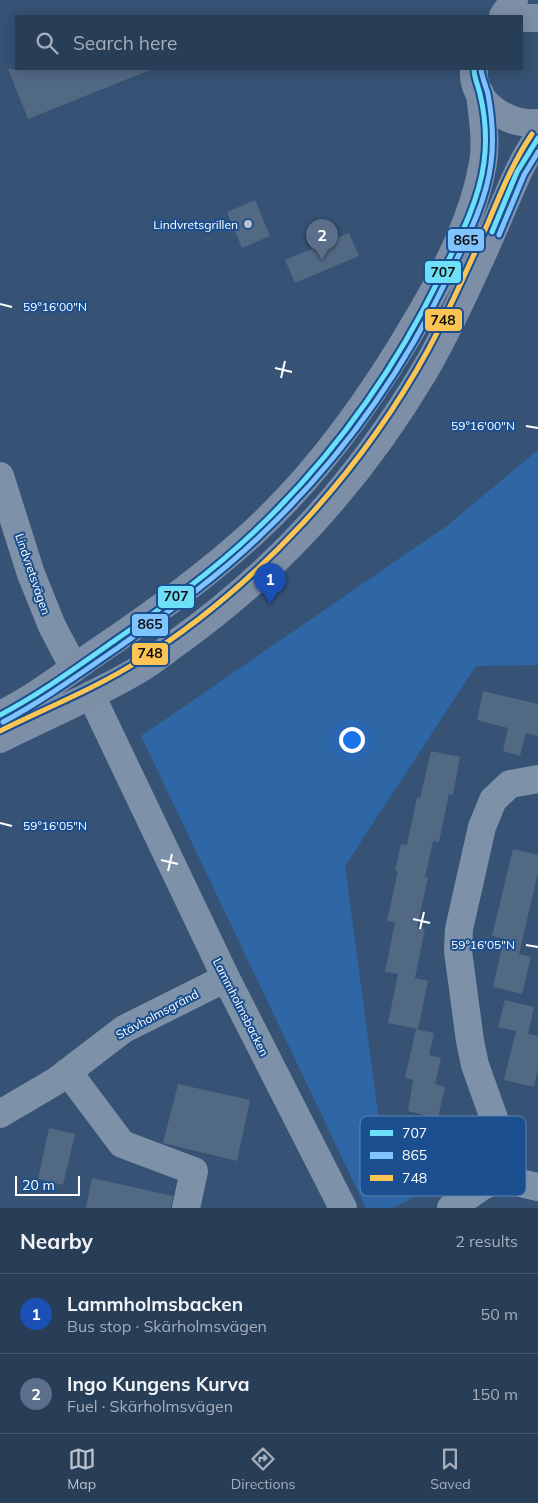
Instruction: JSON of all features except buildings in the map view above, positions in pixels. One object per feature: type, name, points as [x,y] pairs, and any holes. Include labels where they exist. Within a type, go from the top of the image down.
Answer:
[{"type":"main road","points":[[504,15],[514,0]]},
{"type":"main road","points":[[523,18],[538,18]]},
{"type":"main road","points":[[477,81],[488,105],[499,115],[513,122],[538,123]]},
{"type":"main road","points":[[0,715],[26,703],[151,615],[205,574],[255,531],[300,484],[373,391],[435,289],[476,193],[484,161],[477,81]]},
{"type":"main road","points":[[0,738],[91,695],[139,669],[206,621],[257,580],[299,540],[343,489],[425,370],[471,278],[517,172],[538,138]]},
{"type":"main road","points":[[74,668],[91,695]]},
{"type":"street","name":"Lindvretsvägen","points":[[0,476],[31,574],[52,626],[74,668]]},
{"type":"street","name":"Lammholmsbacken","points":[[91,695],[226,978],[343,1208]]},
{"type":"street","points":[[493,1116],[475,1065],[470,1040],[458,951],[459,929],[482,826],[493,800],[510,784],[538,779]]},
{"type":"street","name":"Stävholmsgränd","points":[[0,1114],[68,1072],[124,1029],[226,978]]},
{"type":"street","points":[[68,1072],[122,1144],[194,1170],[186,1208]]},
{"type":"street","points":[[451,1208],[468,1196]]},
{"type":"shaded area","points":[[538,450],[538,665],[476,666],[345,866],[378,1116],[360,1116],[360,1195],[141,736],[448,525]]},
{"type":"shaded area","points":[[360,1196],[416,1196],[393,1208],[366,1208]]},
{"type":"transit line","name":"707","points":[[0,715],[86,661],[169,602],[222,561],[255,531],[310,474],[359,412],[403,346],[422,312],[454,249],[478,192],[484,162],[485,128],[474,70]]},
{"type":"transit line","name":"865","points":[[3,722],[48,695],[119,647],[192,594],[228,565],[261,535],[316,478],[366,416],[429,315],[468,237],[485,193],[491,163],[492,137],[488,94],[481,70]]},
{"type":"transit line","name":"748","points":[[0,731],[104,681],[137,662],[181,632],[264,563],[302,524],[338,483],[371,440],[428,350],[459,287],[508,177],[532,134]]},
{"type":"transit line","name":"707","points":[[492,232],[517,172],[538,138]]},
{"type":"transit line","name":"865","points":[[499,235],[524,175],[538,152]]},
{"type":"place","name":"Lindvretsgrillen","points":[[248,224]]},
{"type":"place","name":"Ingo Kungens Kurva","points":[[322,260]]},
{"type":"place","name":"Lammholmsbacken","points":[[270,604]]}]
